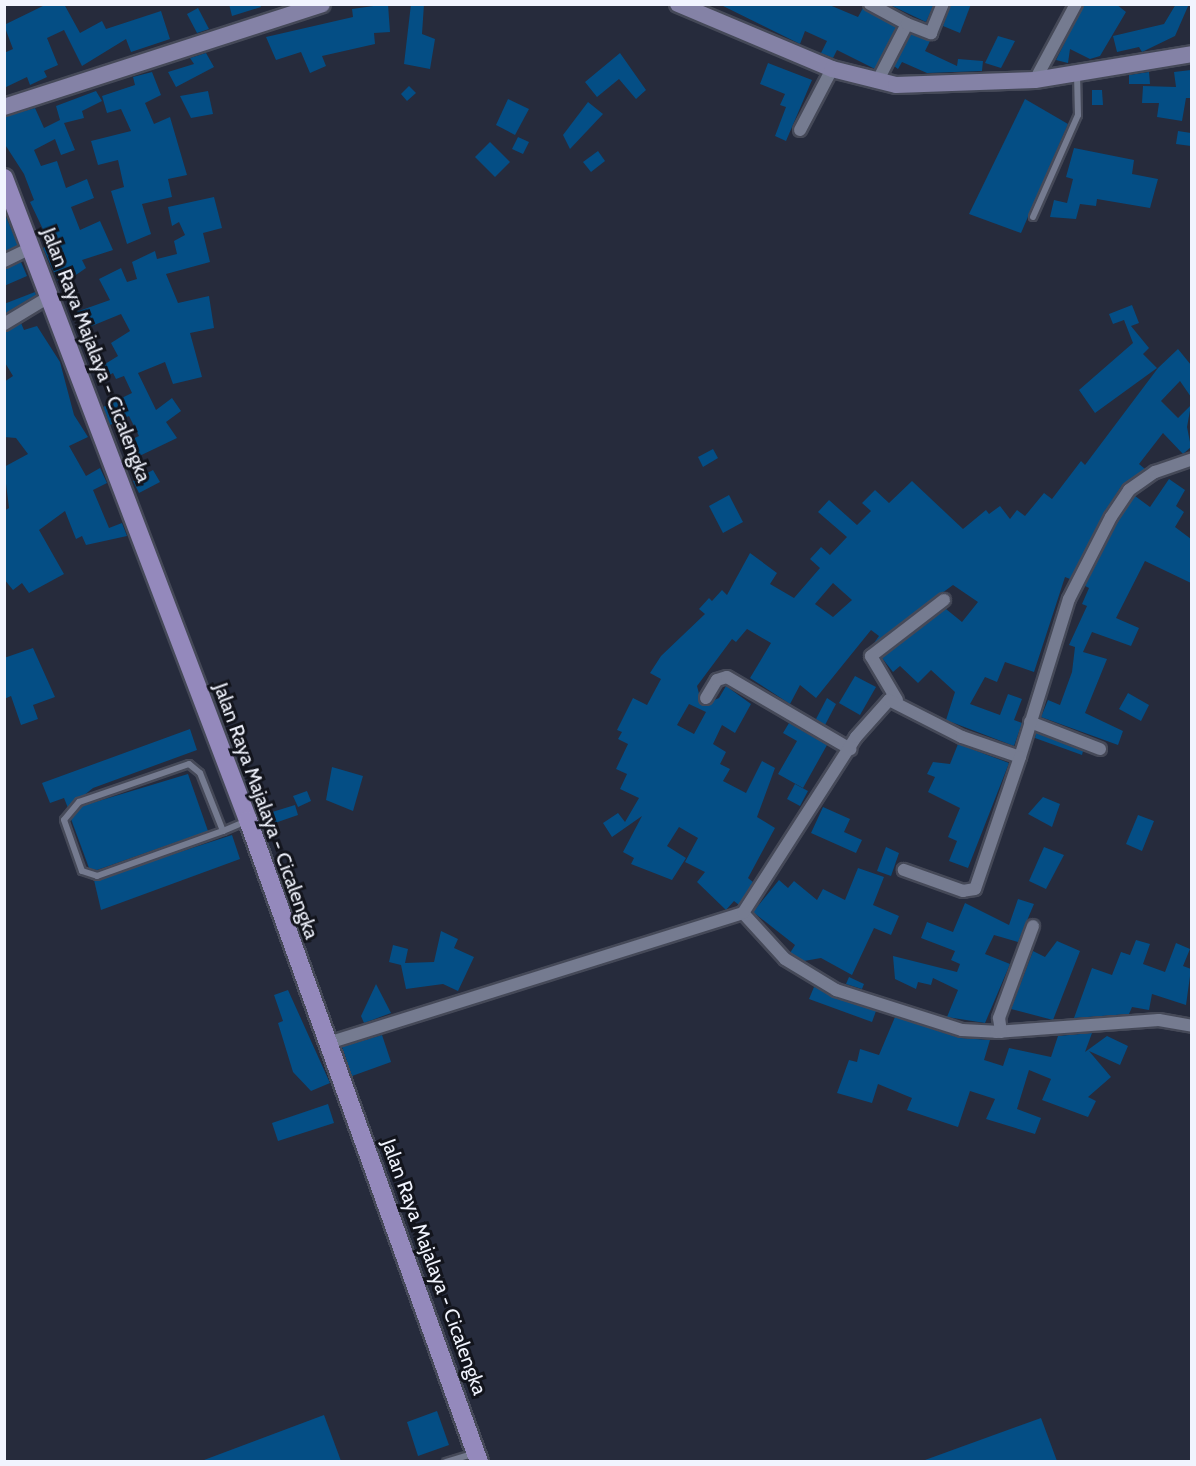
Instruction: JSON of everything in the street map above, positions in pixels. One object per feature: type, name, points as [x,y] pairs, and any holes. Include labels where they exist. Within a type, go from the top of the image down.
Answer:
[{"type":"main road","name":"Jalan Raya Majalaya - Cicalengka","points":[[4,178],[248,820],[477,1457]]},
{"type":"street","points":[[4,107],[322,4]]},
{"type":"street","points":[[678,4],[832,69],[877,82],[1035,80],[1077,75],[1191,54]]},
{"type":"street","points":[[870,4],[907,24],[931,33],[943,4]]},
{"type":"street","points":[[1035,80],[1071,6]]},
{"type":"street","points":[[877,82],[907,24]]},
{"type":"street","points":[[801,130],[832,69]]},
{"type":"street","points":[[4,261],[31,248]]},
{"type":"street","points":[[4,324],[49,297]]},
{"type":"street","points":[[904,870],[963,891],[975,889],[1020,757],[1069,599],[1115,509],[1130,490],[1155,472],[1191,459]]},
{"type":"street","points":[[944,600],[872,654],[897,700],[953,733],[1020,757]]},
{"type":"street","points":[[706,698],[717,680],[727,677],[850,748]]},
{"type":"street","points":[[328,1043],[743,913],[877,709],[897,700]]},
{"type":"street","points":[[1030,722],[1100,750]]},
{"type":"street","points":[[743,913],[785,959],[836,990],[954,1028],[1001,1032],[1159,1020],[1191,1024]]},
{"type":"street","points":[[1001,1032],[999,1018],[1033,926]]},
{"type":"lane","points":[[1033,217],[1078,115],[1077,75]]},
{"type":"lane","points":[[223,831],[200,773],[189,764],[79,802],[64,820],[82,871],[91,875],[223,831],[248,820]]},
{"type":"lane","points":[[447,1461],[477,1457]]},
{"type":"building","points":[[47,4],[64,4],[80,33],[102,21],[106,29],[161,11],[170,39],[131,52],[126,39],[82,66],[64,30],[47,38],[58,65],[44,71],[47,77],[30,85],[27,77],[4,88],[4,53],[13,49],[4,25]]},
{"type":"building","points":[[229,4],[260,4],[261,7],[232,16]]},
{"type":"building","points":[[388,4],[390,32],[374,33],[375,44],[322,56],[326,66],[310,73],[301,52],[276,60],[266,37],[353,17],[352,9]]},
{"type":"building","points":[[411,4],[424,4],[422,34],[435,39],[430,69],[404,64]]},
{"type":"building","points":[[719,4],[827,4],[858,17],[863,8],[896,27],[875,69],[837,50],[833,58],[821,53],[827,41],[805,31],[800,44]]},
{"type":"building","points":[[888,4],[934,4],[926,22]]},
{"type":"building","points":[[951,4],[971,4],[960,33],[943,26]]},
{"type":"building","points":[[1084,4],[1116,4],[1126,12],[1100,56],[1090,59],[1070,49],[1068,63],[1056,60]]},
{"type":"building","points":[[1176,4],[1189,4],[1175,36],[1142,52],[1139,47],[1117,52],[1113,36],[1164,24]]},
{"type":"building","points":[[198,8],[209,29],[197,33],[187,14]]},
{"type":"building","points":[[911,34],[930,41],[925,51],[957,66],[958,59],[983,61],[982,71],[927,73],[902,62],[898,69],[894,66]]},
{"type":"building","points":[[998,36],[1015,41],[1001,68],[985,63]]},
{"type":"building","points":[[206,53],[214,67],[176,87],[168,72],[194,64],[190,58]]},
{"type":"building","points":[[620,53],[646,90],[636,99],[619,79],[597,97],[585,82]]},
{"type":"building","points":[[768,63],[812,80],[786,141],[775,136],[786,107],[780,105],[785,94],[760,84]]},
{"type":"building","points":[[1191,70],[1191,98],[1186,98],[1182,121],[1157,117],[1159,103],[1142,103],[1143,86],[1176,87],[1174,72]]},
{"type":"building","points":[[152,72],[161,95],[145,103],[154,124],[170,117],[187,175],[168,179],[172,197],[142,204],[151,234],[127,244],[111,191],[124,187],[118,160],[98,165],[91,141],[131,131],[121,109],[107,113],[102,96],[135,85],[133,77]]},
{"type":"building","points":[[1149,72],[1150,84],[1129,84],[1129,75]]},
{"type":"building","points":[[409,86],[416,93],[407,101],[401,94]]},
{"type":"building","points":[[1092,90],[1102,90],[1103,105],[1092,105]]},
{"type":"building","points":[[96,91],[102,101],[82,111],[84,118],[64,123],[75,150],[61,155],[55,139],[34,150],[41,166],[57,161],[66,188],[87,179],[94,198],[71,207],[80,230],[100,221],[113,250],[82,260],[86,268],[60,286],[43,248],[50,244],[30,202],[34,200],[24,174],[4,143],[4,117],[35,108],[44,128],[60,120],[56,106]]},
{"type":"building","points":[[208,91],[213,114],[191,118],[180,96]]},
{"type":"building","points":[[508,99],[529,109],[515,135],[496,125]]},
{"type":"building","points":[[1025,99],[1068,124],[1021,233],[969,214]]},
{"type":"building","points":[[588,102],[603,114],[570,149],[563,135]]},
{"type":"building","points":[[1178,131],[1191,133],[1191,146],[1176,144]]},
{"type":"building","points":[[518,137],[529,142],[523,154],[512,149]]},
{"type":"building","points":[[490,142],[510,162],[495,177],[475,157]]},
{"type":"building","points":[[1074,148],[1134,160],[1132,174],[1158,179],[1150,208],[1097,199],[1096,206],[1080,204],[1076,219],[1050,217],[1054,200],[1067,203],[1073,179],[1066,177]]},
{"type":"building","points":[[598,151],[605,161],[591,172],[583,162]]},
{"type":"building","points":[[214,197],[222,228],[203,233],[210,262],[166,274],[178,303],[209,296],[214,328],[190,333],[202,377],[173,384],[165,362],[138,373],[156,410],[172,398],[181,411],[166,422],[177,438],[131,460],[124,443],[139,436],[129,416],[110,425],[103,407],[132,393],[124,376],[116,379],[113,373],[100,380],[97,369],[118,356],[111,343],[130,331],[121,314],[82,330],[76,312],[110,300],[99,279],[121,268],[127,282],[137,279],[132,262],[155,251],[157,259],[177,254],[174,241],[185,235],[179,222],[172,226],[168,207]]},
{"type":"building","points":[[4,212],[18,245],[4,252]]},
{"type":"building","points":[[21,262],[27,276],[4,286],[4,269]]},
{"type":"building","points":[[35,292],[36,295],[4,314],[4,304]]},
{"type":"building","points":[[1132,305],[1139,323],[1131,326],[1149,348],[1143,354],[1157,368],[1095,413],[1079,390],[1133,343],[1124,320],[1113,324],[1109,314]]},
{"type":"building","points":[[21,323],[24,330],[37,326],[60,362],[74,415],[88,437],[69,446],[86,476],[100,468],[107,483],[93,490],[109,528],[122,523],[127,536],[86,545],[82,536],[76,539],[65,511],[39,530],[64,574],[29,593],[22,583],[13,590],[4,579],[4,511],[9,508],[4,467],[28,454],[16,438],[4,437],[4,382],[13,376],[4,361],[4,332]]},
{"type":"building","points":[[1178,349],[1191,365],[1191,397],[1180,381],[1161,401],[1178,418],[1191,405],[1187,427],[1191,447],[1183,454],[1163,433],[1139,464],[1145,469],[1122,485],[1104,513],[1070,579],[1065,577],[1034,672],[1005,662],[997,682],[985,677],[970,704],[1000,715],[1008,694],[1022,699],[1014,720],[1022,723],[1014,746],[946,720],[955,692],[931,670],[918,683],[900,666],[893,672],[882,658],[946,609],[962,622],[978,602],[953,585],[874,643],[879,636],[871,630],[816,698],[800,685],[790,704],[750,678],[771,643],[747,629],[736,642],[732,639],[697,686],[702,705],[719,698],[726,686],[751,704],[735,733],[722,725],[713,744],[726,752],[720,764],[730,769],[723,781],[746,793],[762,761],[775,768],[757,817],[775,828],[748,878],[753,882],[739,905],[734,901],[726,910],[697,882],[705,872],[685,862],[698,838],[679,827],[667,846],[686,858],[672,880],[631,864],[634,858],[623,852],[642,816],[612,837],[603,823],[618,813],[625,822],[639,798],[620,789],[627,774],[616,769],[628,744],[618,739],[622,732],[617,730],[633,698],[647,705],[661,679],[650,673],[661,656],[705,614],[699,609],[709,598],[712,601],[722,590],[727,595],[750,553],[777,573],[770,584],[794,598],[820,568],[810,559],[821,547],[830,555],[847,537],[818,512],[829,500],[857,525],[871,511],[862,503],[875,490],[889,503],[912,481],[963,529],[986,510],[989,514],[1000,506],[1010,519],[1017,510],[1025,516],[1044,493],[1052,499],[1081,461],[1085,465],[1158,368]],"holes":[[[833,583],[852,600],[833,617],[815,604]],[[689,704],[706,712],[694,734],[677,725]]]},
{"type":"building","points":[[713,449],[718,458],[703,467],[698,457]]},
{"type":"building","points":[[153,470],[160,482],[139,493],[133,481]]},
{"type":"building","points":[[1169,479],[1185,490],[1176,506],[1184,512],[1175,527],[1191,539],[1191,583],[1145,561],[1116,618],[1139,628],[1131,646],[1092,632],[1083,652],[1107,659],[1085,713],[1123,731],[1118,745],[1041,717],[1048,700],[1060,705],[1072,672],[1075,647],[1069,645],[1087,606],[1082,604],[1089,588],[1085,586],[1118,521],[1135,496],[1150,507]]},
{"type":"building","points":[[729,495],[743,522],[723,533],[709,506]]},
{"type":"building","points":[[33,648],[55,697],[33,705],[38,719],[21,725],[11,696],[4,699],[4,658]]},
{"type":"building","points":[[855,676],[876,687],[860,715],[839,703]]},
{"type":"building","points":[[1128,693],[1149,705],[1141,721],[1119,709]]},
{"type":"building","points":[[827,698],[836,704],[825,725],[816,719]]},
{"type":"building","points":[[789,723],[827,745],[803,788],[778,774],[797,741],[783,733]]},
{"type":"building","points":[[190,729],[197,750],[93,788],[68,808],[64,798],[50,803],[42,783]]},
{"type":"building","points":[[1036,733],[1083,751],[1082,755],[1035,738]]},
{"type":"building","points":[[958,744],[1009,763],[968,868],[949,861],[957,841],[948,837],[960,808],[928,792],[935,777],[927,774],[933,762],[950,764]]},
{"type":"building","points":[[332,767],[363,776],[353,811],[326,800]]},
{"type":"building","points":[[188,774],[208,831],[97,870],[89,868],[71,819],[82,806]]},
{"type":"building","points":[[795,784],[808,791],[800,806],[787,799]]},
{"type":"building","points":[[307,791],[311,801],[298,807],[293,796]]},
{"type":"building","points":[[1043,797],[1060,804],[1052,827],[1028,814]]},
{"type":"building","points":[[295,805],[298,815],[272,824],[269,813]]},
{"type":"building","points":[[823,807],[850,819],[844,832],[862,840],[856,853],[811,833]]},
{"type":"building","points":[[1138,815],[1154,821],[1142,851],[1126,844]]},
{"type":"building","points":[[232,835],[240,859],[101,910],[94,880]]},
{"type":"building","points":[[886,847],[899,853],[891,876],[877,871]]},
{"type":"building","points":[[1044,847],[1064,855],[1046,889],[1029,881]]},
{"type":"building","points":[[858,868],[884,877],[873,905],[899,916],[891,935],[874,928],[852,975],[821,958],[804,961],[790,953],[795,945],[753,912],[779,880],[788,888],[794,881],[817,900],[823,889],[845,900]]},
{"type":"building","points":[[1018,899],[1034,904],[1018,942],[994,935],[985,954],[1010,964],[985,1023],[947,1017],[958,990],[933,978],[931,985],[918,982],[916,989],[895,979],[893,956],[957,972],[960,964],[951,960],[955,951],[921,938],[927,922],[953,932],[965,903],[1009,925]]},
{"type":"building","points":[[441,931],[458,939],[454,948],[474,957],[458,991],[443,984],[406,989],[401,965],[389,962],[393,945],[408,949],[405,963],[434,962]]},
{"type":"building","points":[[1136,940],[1150,944],[1143,964],[1165,972],[1176,943],[1190,949],[1183,966],[1191,969],[1186,1005],[1152,994],[1149,1010],[1132,1007],[1129,1014],[1074,1018],[1092,968],[1112,975],[1121,952],[1130,955]]},
{"type":"building","points":[[1057,941],[1080,951],[1053,1020],[1011,1009],[1033,951],[1045,957]]},
{"type":"building","points":[[849,977],[864,984],[862,989],[846,984]]},
{"type":"building","points":[[376,984],[391,1013],[364,1023],[361,1016]]},
{"type":"building","points":[[814,987],[876,1011],[872,1022],[809,999]]},
{"type":"building","points":[[288,990],[330,1083],[311,1091],[293,1072],[278,1023],[283,1021],[274,995]]},
{"type":"building","points":[[895,1017],[960,1038],[990,1040],[984,1060],[1003,1066],[1009,1048],[1051,1057],[1058,1036],[1092,1033],[1085,1052],[1107,1036],[1128,1046],[1120,1065],[1089,1051],[1111,1077],[1088,1097],[1096,1101],[1088,1117],[1042,1100],[1051,1079],[1029,1070],[1017,1109],[1041,1118],[1035,1134],[986,1119],[995,1099],[970,1091],[958,1127],[907,1110],[912,1098],[878,1084],[872,1103],[837,1093],[849,1060],[857,1062],[860,1049],[879,1055]]},
{"type":"building","points":[[382,1035],[391,1062],[352,1076],[342,1047]]},
{"type":"building","points":[[328,1104],[334,1123],[278,1141],[272,1123]]},
{"type":"building","points":[[437,1411],[449,1445],[418,1456],[407,1422]]},
{"type":"building","points":[[324,1415],[341,1461],[204,1461],[204,1460]]},
{"type":"building","points":[[1041,1418],[1057,1461],[925,1460]]}]
